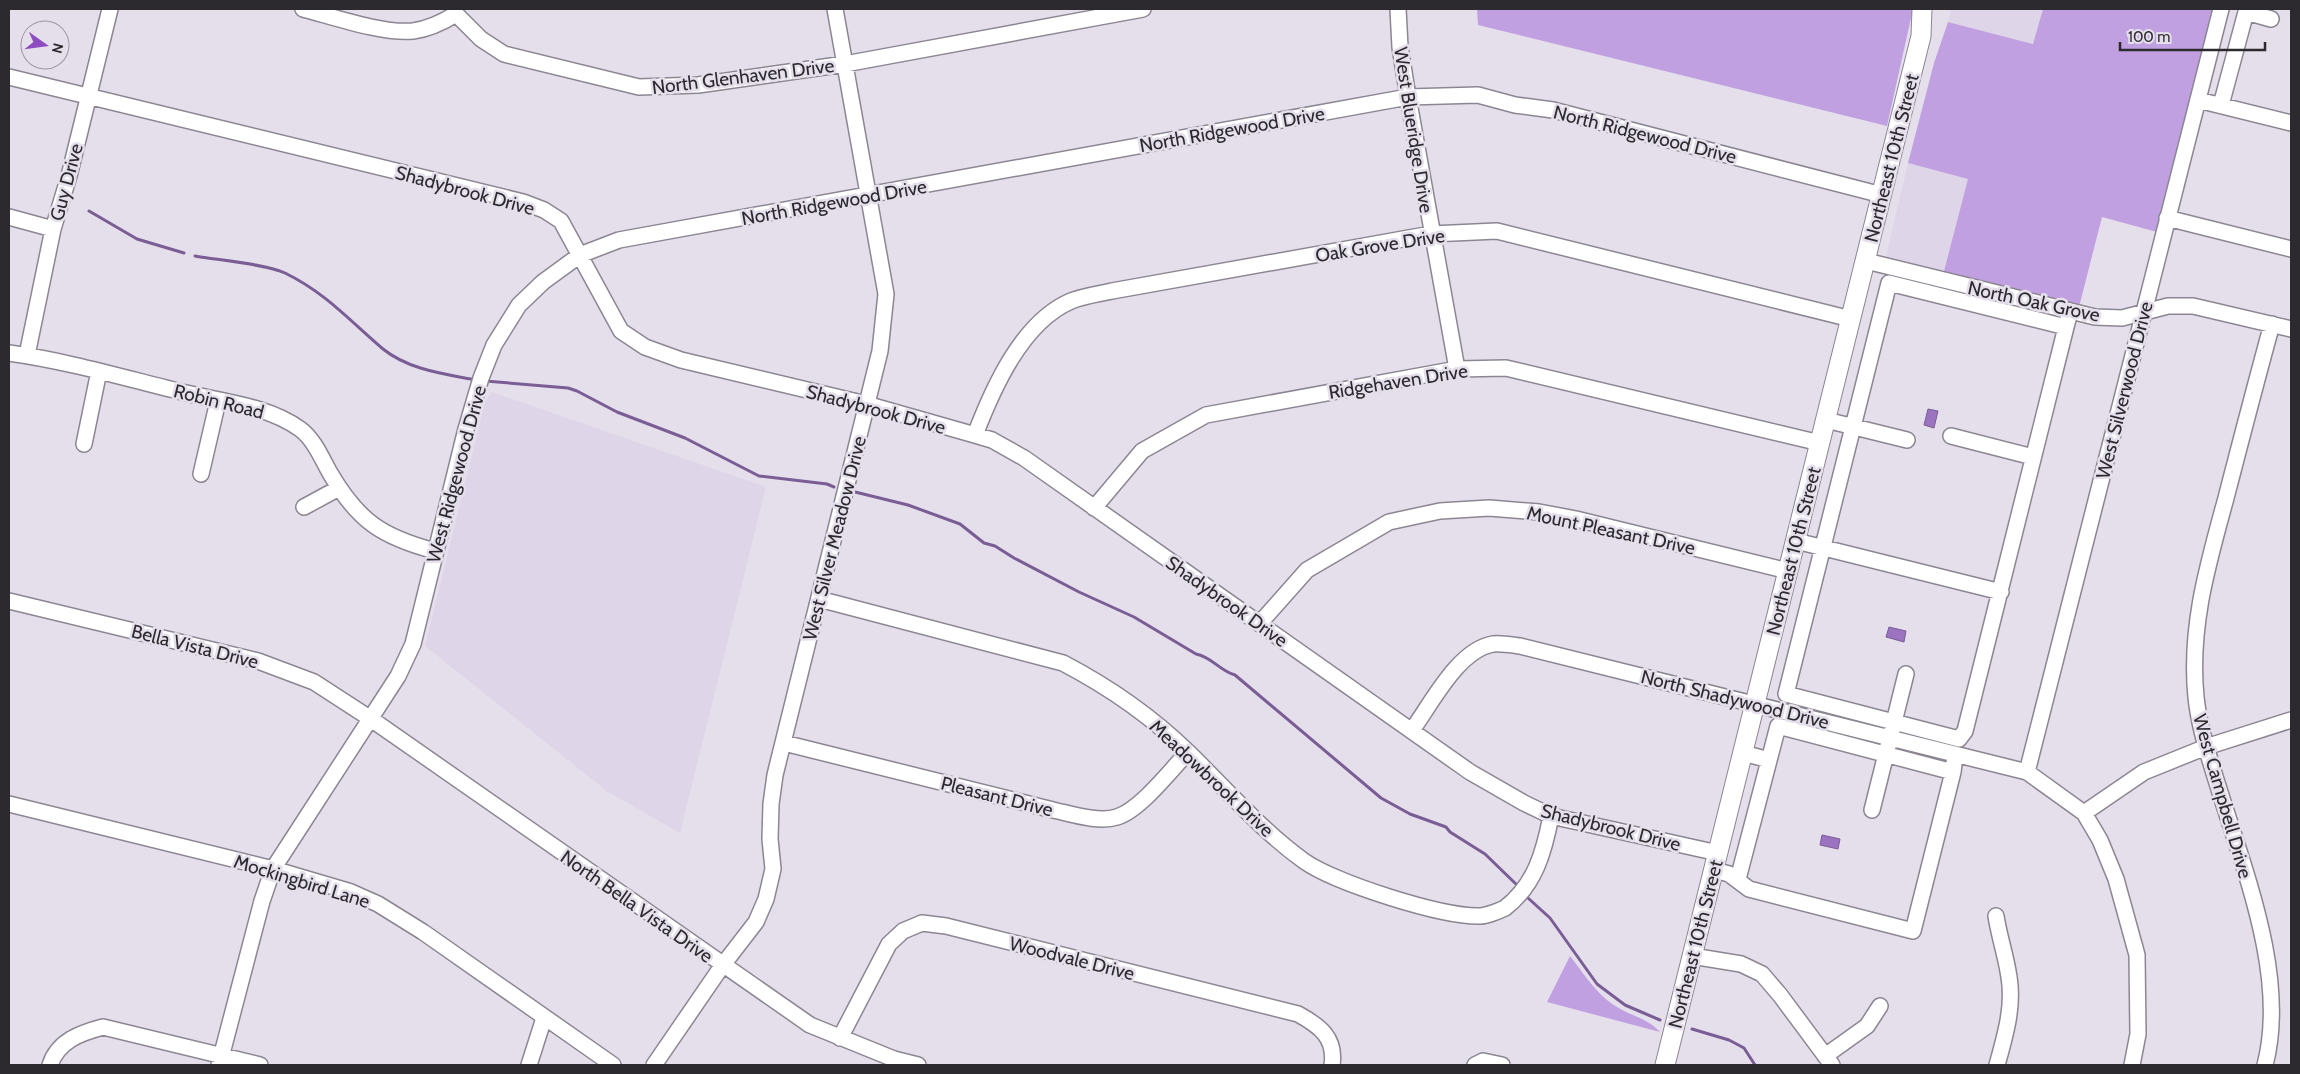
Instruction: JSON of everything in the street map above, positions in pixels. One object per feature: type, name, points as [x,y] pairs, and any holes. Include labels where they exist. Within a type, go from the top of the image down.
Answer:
[{"type":"main road","name":"Northeast 10th Street","points":[[1665,1065],[1921,36],[1922,9]]},
{"type":"main road","name":"Northeast 10th Street","points":[[1921,36],[1936,9]]},
{"type":"street","name":"Guy Drive","points":[[27,356],[53,229],[69,176],[110,9]]},
{"type":"street","name":"North Glenhaven Drive","points":[[304,9],[397,30],[413,31],[429,28],[459,11],[482,39],[504,54],[639,87],[698,85],[845,64],[1143,9]]},
{"type":"street","name":"West Silver Meadow Drive","points":[[654,1065],[722,966],[756,922],[766,899],[773,869],[770,838],[771,804],[775,775],[880,351],[886,294],[836,9]]},
{"type":"street","name":"West Blueridge Drive","points":[[1398,9],[1400,47],[1408,97],[1431,234],[1457,369]]},
{"type":"street","name":"West Silverwood Drive","points":[[2027,772],[2220,9]]},
{"type":"street","points":[[2221,105],[2246,12],[2271,19]]},
{"type":"street","name":"Shadybrook Drive","points":[[9,76],[524,202],[544,210],[560,221],[621,331],[645,347],[681,360],[866,404],[992,440],[1024,458],[1470,772],[1551,816],[1716,861],[1729,874],[1749,889],[1912,931],[1953,772]]},
{"type":"street","name":"North Ridgewood Drive","points":[[580,255],[619,240],[1408,97],[1478,95],[1515,105],[1553,110],[1882,195]]},
{"type":"street","points":[[2198,100],[2291,123]]},
{"type":"street","points":[[9,218],[53,229]]},
{"type":"street","points":[[2167,218],[2291,249]]},
{"type":"street","name":"Oak Grove Drive","points":[[975,435],[989,398],[1032,331],[1048,315],[1071,301],[1112,291],[1431,234],[1497,231],[1851,319]]},
{"type":"street","name":"West Ridgewood Drive","points":[[220,1060],[262,901],[273,869],[398,676],[413,644],[478,389],[494,346],[519,305],[544,282],[580,255]]},
{"type":"street","name":"North Oak Grove","points":[[1866,261],[2095,317],[2122,318],[2168,306],[2193,306],[2291,329]]},
{"type":"street","points":[[2066,327],[1889,283],[1786,694],[1959,738],[1965,731],[2070,312]]},
{"type":"street","name":"West Campbell Drive","points":[[2265,1065],[2268,1054],[2272,997],[2266,947],[2244,868],[2206,747],[2196,698],[2196,625],[2207,570],[2272,324]]},
{"type":"street","name":"Robin Road","points":[[9,353],[98,371],[218,401],[264,410],[302,430],[317,450],[339,488],[364,518],[383,533],[404,543],[435,552]]},
{"type":"street","name":"Ridgehaven Drive","points":[[1094,508],[1142,451],[1206,414],[1457,369],[1506,368],[1820,443]]},
{"type":"street","points":[[84,444],[98,371]]},
{"type":"street","points":[[201,474],[218,401]]},
{"type":"street","points":[[1826,420],[1907,440]]},
{"type":"street","points":[[1951,436],[2033,457]]},
{"type":"street","points":[[304,507],[339,488]]},
{"type":"street","name":"Mount Pleasant Drive","points":[[1260,624],[1307,570],[1389,522],[1440,511],[1489,508],[1539,512],[1576,519],[1788,571]]},
{"type":"street","points":[[1796,541],[2001,592]]},
{"type":"street","name":"Meadowbrook Drive","points":[[819,599],[1063,663],[1093,678],[1156,724],[1188,752],[1264,829],[1306,863],[1350,883],[1386,896],[1447,911],[1481,916],[1503,909],[1526,888],[1538,866],[1551,816]]},
{"type":"street","name":"Bella Vista Drive","points":[[9,601],[258,661],[314,682],[371,719]]},
{"type":"street","name":"North Shadywood Drive","points":[[1412,730],[1461,662],[1475,650],[1494,644],[1520,646],[2027,772],[2084,812]]},
{"type":"street","points":[[1872,810],[1906,674]]},
{"type":"street","name":"North Bella Vista Drive","points":[[371,719],[810,1026],[894,1059],[918,1065]]},
{"type":"street","points":[[2132,1065],[2138,1034],[2137,955],[2116,879],[2100,840],[2084,812],[2144,772],[2206,747],[2291,720]]},
{"type":"street","points":[[1738,879],[1778,726],[1953,772],[1955,755]]},
{"type":"street","name":"Pleasant Drive","points":[[784,743],[1092,818],[1116,817],[1134,808],[1188,752]]},
{"type":"street","points":[[1743,753],[1769,760]]},
{"type":"street","name":"Mockingbird Lane","points":[[9,804],[273,869],[352,892],[378,904],[423,932],[613,1065]]},
{"type":"street","points":[[1996,916],[2009,978],[2010,999],[2009,1019],[1997,1065]]},
{"type":"street","name":"Woodvale Drive","points":[[840,1038],[889,944],[903,931],[922,923],[946,926],[1298,1014],[1316,1024],[1329,1038],[1333,1057],[1332,1065]]},
{"type":"street","points":[[1692,956],[1741,964],[1762,974],[1828,1061],[1867,1026],[1880,1006]]},
{"type":"street","points":[[530,1065],[544,1018]]},
{"type":"street","points":[[50,1065],[53,1057],[66,1041],[85,1031],[103,1027],[220,1060],[260,1065]]},
{"type":"street","points":[[1475,1065],[1483,1061],[1502,1065]]},
{"type":"shaded area","points":[[1477,9],[1913,9],[1887,126],[1478,25]]},
{"type":"shaded area","points":[[1951,9],[2043,9],[2034,44],[1948,22]]},
{"type":"shaded area","points":[[2043,9],[2213,9],[2157,232],[2102,217],[2079,307],[1943,275],[1968,179],[1908,163],[1934,63],[1948,22],[2033,44]]},
{"type":"shaded area","points":[[1908,163],[1969,178],[1943,275],[1885,260]]},
{"type":"shaded area","points":[[492,392],[766,487],[680,833],[608,792],[425,646],[485,402]]},
{"type":"shaded area","points":[[1928,409],[1938,411],[1934,428],[1924,425]]},
{"type":"shaded area","points":[[1889,627],[1906,631],[1904,642],[1886,637]]},
{"type":"shaded area","points":[[1822,835],[1840,839],[1838,849],[1820,845]]},
{"type":"shaded area","points":[[1570,956],[1603,997],[1645,1021],[1660,1032],[1547,1002]]},
{"type":"waterway","points":[[89,211],[137,239],[184,253]]},
{"type":"waterway","points":[[195,256],[254,265],[285,273],[325,298],[393,356],[428,370],[476,380]]},
{"type":"waterway","points":[[485,381],[568,388],[617,412],[685,438],[759,476],[827,484],[834,487]]},
{"type":"waterway","points":[[851,491],[908,505],[960,524],[984,543],[995,546],[1079,592],[1134,617],[1196,654],[1207,658],[1235,675],[1381,798],[1410,814],[1446,827],[1450,832],[1485,854],[1518,886]]},
{"type":"waterway","points":[[1528,898],[1550,918],[1597,984],[1625,1005],[1660,1020]]},
{"type":"waterway","points":[[1692,1029],[1729,1040],[1744,1048],[1755,1065]]}]
